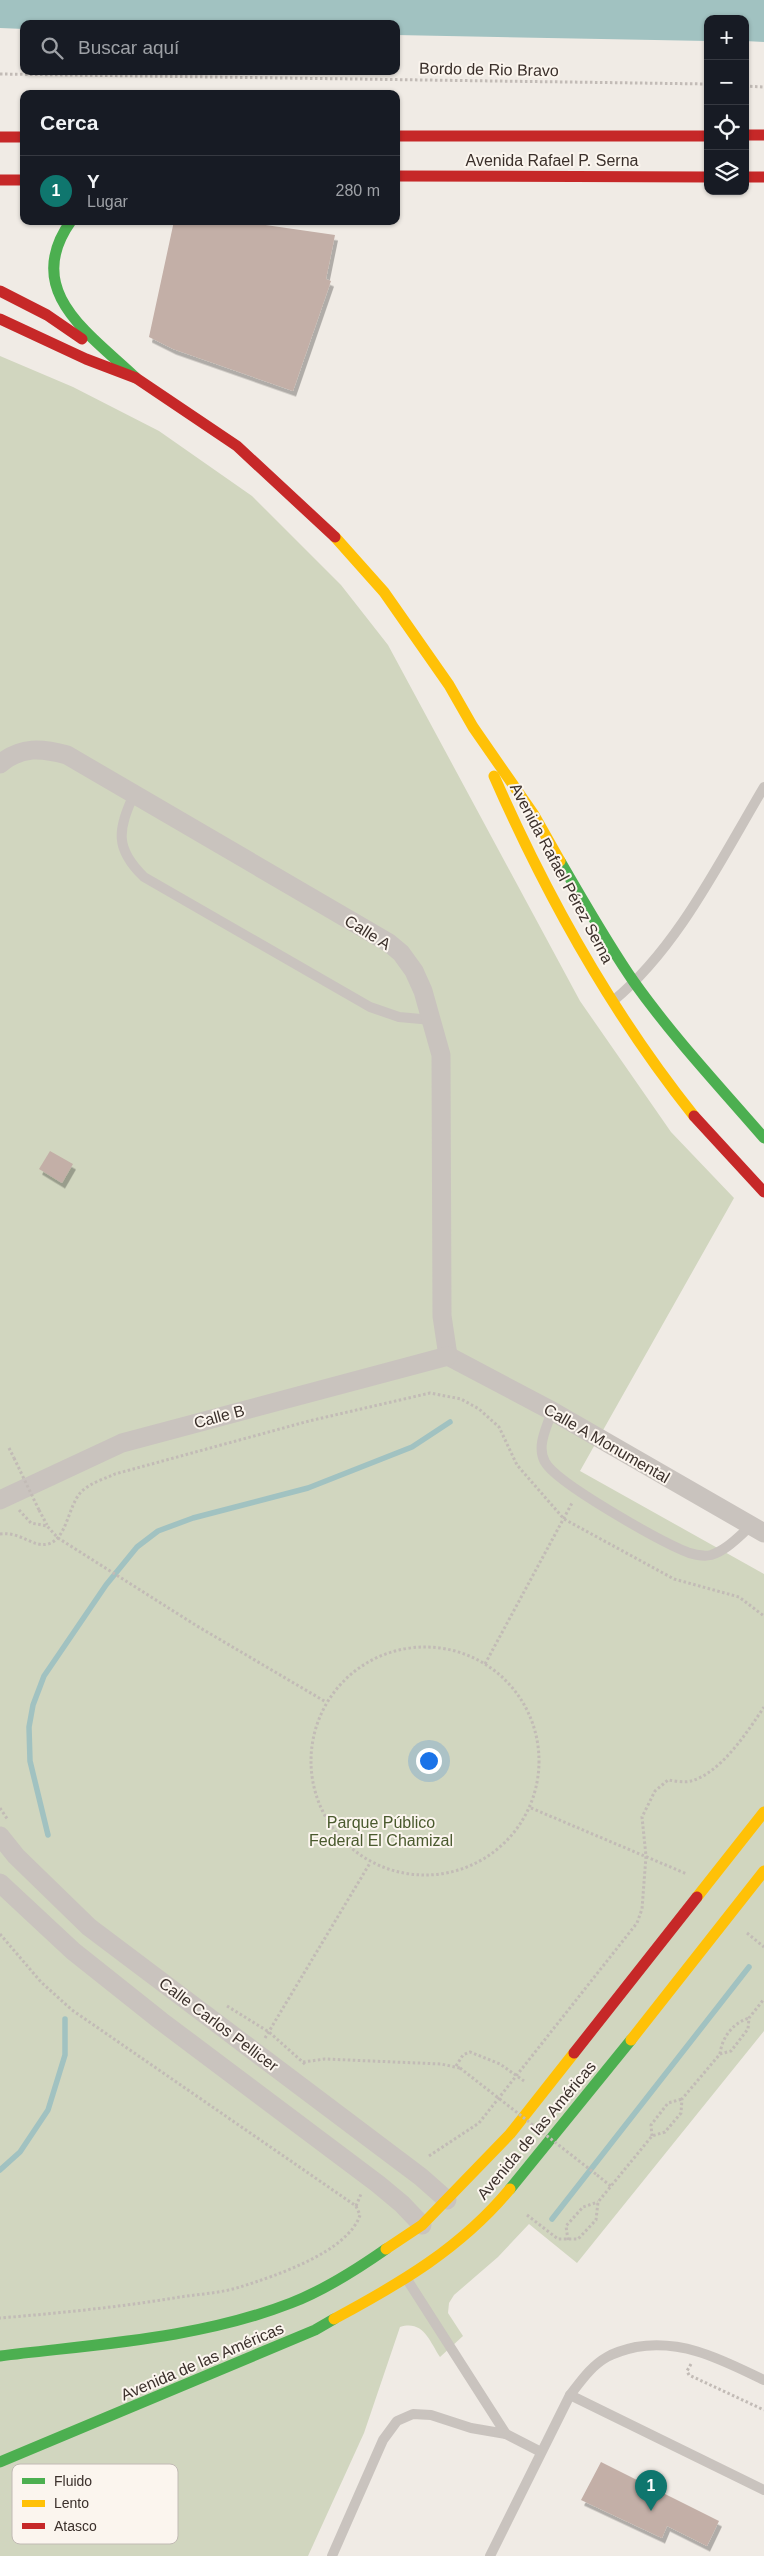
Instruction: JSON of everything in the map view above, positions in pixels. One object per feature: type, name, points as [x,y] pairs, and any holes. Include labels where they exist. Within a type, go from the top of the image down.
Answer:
[{"type":"main road","name":"Avenida Rafael P. Serna","points":[[400,136],[704,136]]},
{"type":"main road","points":[[749,136],[764,136]]},
{"type":"main road","points":[[0,137],[20,137]]},
{"type":"main road","name":"Avenida Rafael P. Serna","points":[[400,176],[704,177]]},
{"type":"main road","points":[[749,177],[764,177]]},
{"type":"main road","points":[[0,180],[20,180]]},
{"type":"main road","points":[[69,225],[57,244],[53,261],[53,277],[59,297],[76,318],[136,378]]},
{"type":"main road","points":[[0,291],[47,315],[136,378]]},
{"type":"main road","name":"Avenida Rafael Pérez Serna","points":[[0,319],[86,358],[136,378],[237,446],[326,527],[384,592],[449,686],[473,727],[534,815],[605,938],[635,983],[710,1076],[764,1138]]},
{"type":"main road","name":"Avenida Rafael Pérez Serna","points":[[473,727],[512,820],[573,937],[613,1001],[640,1044],[694,1115],[764,1192]]},
{"type":"main road","name":"Avenida de las Américas","points":[[0,2356],[175,2334],[242,2320],[291,2304],[348,2276],[422,2225],[510,2134],[764,1812]]},
{"type":"main road","name":"Avenida de las Américas","points":[[0,2462],[162,2396],[315,2330],[407,2279],[438,2258],[498,2203],[565,2124],[764,1871]]},
{"type":"street","name":"Calle A","points":[[0,764],[24,750],[45,749],[67,754],[389,943],[401,953],[414,971],[423,991],[441,1055],[442,1316],[448,1356]]},
{"type":"street","name":"Calle A Monumental","points":[[448,1356],[552,1411],[757,1530]]},
{"type":"street","name":"Calle B","points":[[5,1498],[122,1443],[448,1356]]},
{"type":"street","name":"Calle Carlos Pellicer","points":[[5,1829],[16,1856],[89,1927],[421,2177],[447,2200]]},
{"type":"street","name":"Calle Carlos Pellicer","points":[[0,1883],[73,1951],[161,2021],[378,2184],[402,2204],[422,2225]]},
{"type":"lane","points":[[613,1001],[635,983],[682,923],[764,787]]},
{"type":"lane","points":[[134,794],[124,817],[121,844],[129,862],[144,877],[370,1006],[399,1017],[432,1020]]},
{"type":"lane","points":[[552,1411],[542,1441],[542,1453],[545,1463],[555,1475],[578,1491],[683,1551],[696,1555],[711,1555],[757,1530]]},
{"type":"lane","points":[[407,2279],[506,2434]]},
{"type":"lane","points":[[490,2556],[570,2395],[587,2372],[608,2356],[627,2349],[648,2345],[671,2345],[696,2349],[764,2380]]},
{"type":"lane","points":[[570,2395],[764,2490]]},
{"type":"lane","points":[[332,2556],[383,2440],[397,2421],[413,2414],[431,2415],[471,2428],[506,2434],[542,2452]]},
{"type":"path","name":"Bordo de Rio Bravo","points":[[0,74],[20,74]]},
{"type":"path","name":"Bordo de Rio Bravo","points":[[71,75],[704,84]]},
{"type":"path","points":[[749,86],[764,87]]},
{"type":"path","points":[[0,1534],[11,1532],[39,1544],[50,1544],[58,1538],[70,1509],[81,1492],[95,1482],[115,1474],[309,1421],[430,1393],[461,1399],[479,1409],[499,1427],[517,1465],[564,1518],[674,1579],[739,1597],[764,1616]]},
{"type":"path","points":[[9,1448],[47,1526],[58,1538],[197,1626],[326,1702]]},
{"type":"path","points":[[485,1664],[578,1491]]},
{"type":"path","points":[[5,1498],[23,1518],[31,1523],[47,1526]]},
{"type":"path","points":[[415,1646],[452,1650],[485,1664],[511,1685],[529,1712],[539,1743],[539,1776],[531,1808],[510,1840],[480,1863],[444,1875],[406,1875],[370,1863],[340,1840],[319,1809],[310,1773],[312,1736],[326,1702],[349,1674],[380,1655],[415,1646]]},
{"type":"path","points":[[429,2156],[479,2123],[637,1923],[642,1910],[646,1856],[642,1817],[654,1791],[668,1780],[690,1782],[704,1775],[729,1753],[764,1707]]},
{"type":"path","points":[[0,1808],[5,1829]]},
{"type":"path","points":[[531,1808],[686,1873],[703,1888]]},
{"type":"path","points":[[256,2052],[370,1863]]},
{"type":"path","points":[[0,1934],[41,1982],[72,2010],[356,2206],[360,2215],[356,2225],[342,2240],[303,2264],[239,2287],[124,2306],[0,2318]]},
{"type":"path","points":[[747,1934],[764,1947]]},
{"type":"path","points":[[652,2136],[651,2124],[668,2103],[682,2099],[720,2054],[731,2051],[748,2029],[749,2018],[764,1999]]},
{"type":"path","points":[[223,2003],[268,2032],[308,2068]]},
{"type":"path","points":[[720,2054],[721,2042],[738,2021],[749,2018]]},
{"type":"path","points":[[458,2067],[463,2055],[470,2052],[494,2061],[527,2083]]},
{"type":"path","points":[[302,2062],[325,2059],[458,2067],[612,2187]]},
{"type":"path","points":[[568,2240],[566,2226],[583,2207],[598,2202],[652,2136],[665,2132],[681,2114],[682,2099]]},
{"type":"path","points":[[356,2206],[361,2194]]},
{"type":"path","points":[[527,2215],[558,2239],[578,2239],[596,2220],[598,2202]]},
{"type":"path","points":[[696,2363],[688,2366],[689,2376],[764,2410]]},
{"type":"green space","name":"Parque Público Federal El Chamizal","points":[[0,356],[73,387],[159,431],[252,496],[341,585],[388,645],[580,1001],[671,1132],[734,1198],[580,1471],[764,1574],[764,2031],[577,2263],[529,2224],[498,2257],[454,2295],[449,2303],[448,2313],[463,2336],[440,2357],[429,2338],[420,2329],[414,2326],[400,2327],[364,2433],[308,2556],[0,2556]]},
{"type":"water","points":[[0,0],[764,0],[764,42],[749,41],[749,15],[704,15],[704,41],[400,35],[400,20],[20,20],[20,29],[0,28]]},
{"type":"building","points":[[173,225],[266,225],[335,235],[326,279],[331,281],[293,391],[173,349],[149,337]]},
{"type":"building","points":[[50,1151],[73,1164],[62,1183],[39,1169]]},
{"type":"building","points":[[601,2462],[719,2521],[707,2546],[667,2526],[662,2538],[581,2500]]},
{"type":"waterway","points":[[48,1835],[30,1761],[29,1727],[33,1705],[44,1676],[106,1585],[137,1547],[158,1531],[193,1518],[308,1488],[412,1447],[450,1422]]},
{"type":"waterway","points":[[552,2219],[749,1967]]},
{"type":"waterway","points":[[0,2170],[20,2152],[48,2110],[65,2055],[65,2019]]},
{"type":"traffic: fast","points":[[69,225],[58,246],[54,269],[57,290],[68,309],[82,327],[136,378]]},
{"type":"traffic: fast","points":[[560,861],[634,982],[697,1062],[764,1138]]},
{"type":"traffic: fast","points":[[510,2189],[631,2040]]},
{"type":"traffic: fast","points":[[0,2356],[147,2338],[220,2325],[291,2303],[316,2292],[352,2272],[386,2249]]},
{"type":"traffic: fast","points":[[0,2462],[315,2330],[334,2319]]},
{"type":"traffic: slow","points":[[335,537],[384,592],[449,685],[473,727],[534,815],[560,861]]},
{"type":"traffic: slow","points":[[494,776],[536,866],[608,995],[635,1036],[694,1116]]},
{"type":"traffic: slow","points":[[697,1897],[764,1812]]},
{"type":"traffic: slow","points":[[631,2040],[764,1871]]},
{"type":"traffic: slow","points":[[386,2249],[422,2225],[510,2134],[574,2053]]},
{"type":"traffic: slow","points":[[334,2319],[383,2292],[429,2263],[471,2229],[510,2189]]},
{"type":"traffic: jam","points":[[749,135],[764,135]]},
{"type":"traffic: jam","points":[[400,136],[704,136]]},
{"type":"traffic: jam","points":[[0,137],[20,137]]},
{"type":"traffic: jam","points":[[400,176],[704,177]]},
{"type":"traffic: jam","points":[[749,177],[764,177]]},
{"type":"traffic: jam","points":[[0,180],[20,180]]},
{"type":"traffic: jam","points":[[0,291],[47,315],[82,339]]},
{"type":"traffic: jam","points":[[0,319],[86,359],[136,378],[237,446],[335,537]]},
{"type":"traffic: jam","points":[[694,1116],[764,1192]]},
{"type":"traffic: jam","points":[[574,2053],[697,1897]]},
{"type":"place","name":"Y","points":[[651,2511]]}]
